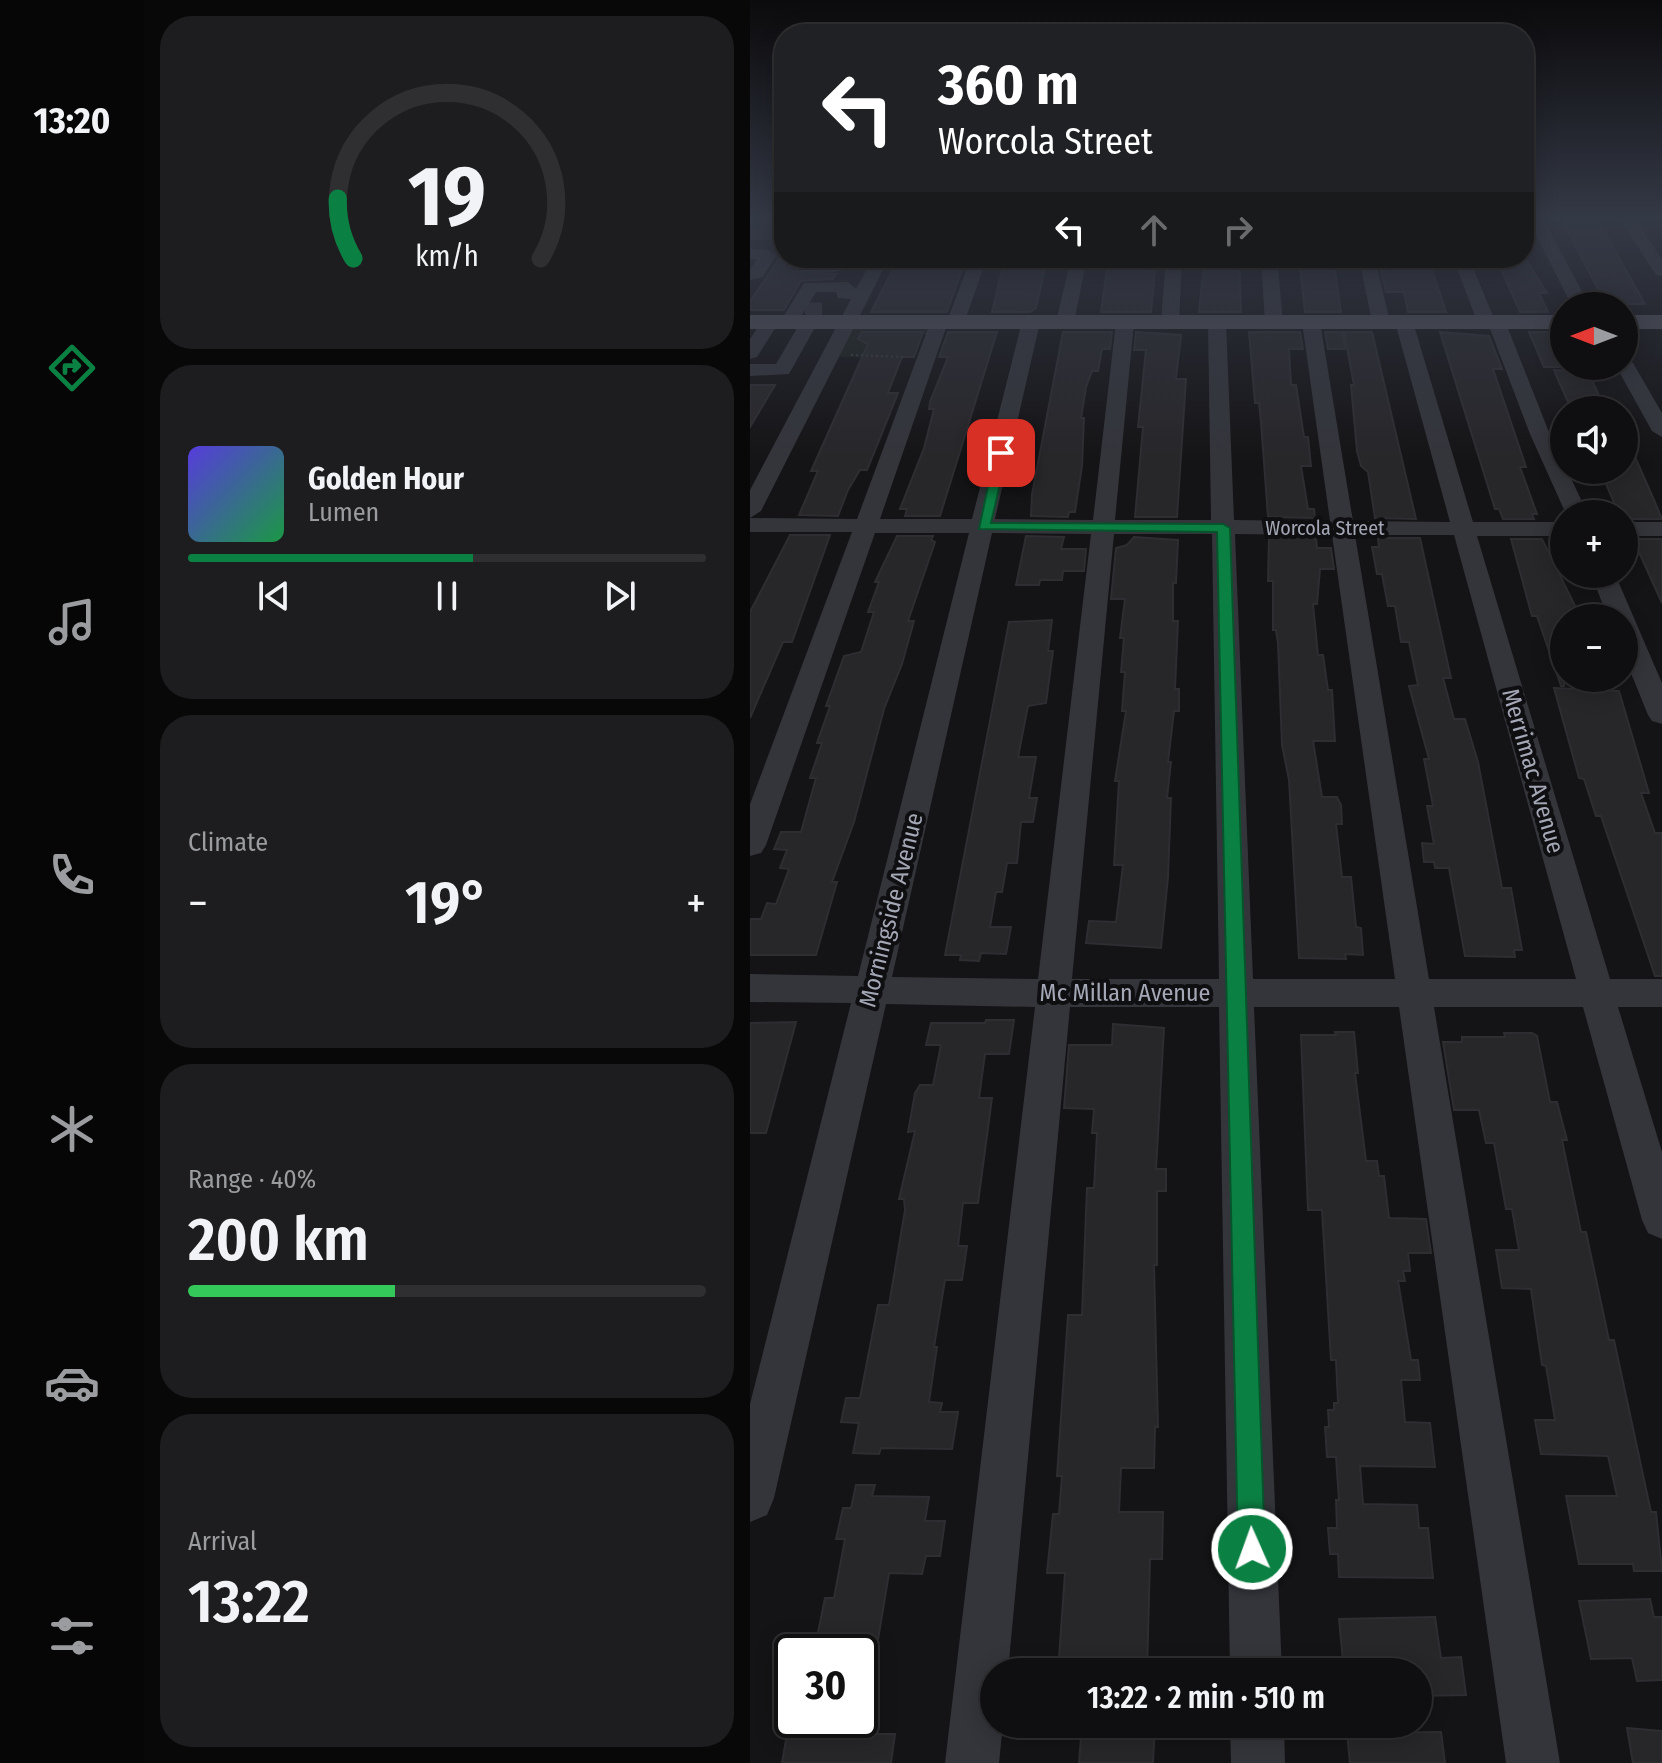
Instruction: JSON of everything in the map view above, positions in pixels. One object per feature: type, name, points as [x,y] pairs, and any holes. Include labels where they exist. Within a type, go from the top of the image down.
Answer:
[{"type":"main road","points":[[818,305],[947,323],[1550,322]]},
{"type":"main road","points":[[1638,322],[1662,322]]},
{"type":"street","points":[[750,845],[865,526],[958,301]]},
{"type":"street","points":[[1065,322],[1070,301]]},
{"type":"street","points":[[1170,322],[1171,301]]},
{"type":"street","points":[[1272,301],[1274,322]]},
{"type":"street","name":"Merrimac Avenue","points":[[1385,301],[1464,529],[1662,1220]]},
{"type":"street","points":[[1482,301],[1571,500]]},
{"type":"street","points":[[750,353],[818,305]]},
{"type":"street","points":[[750,511],[834,356],[818,305]]},
{"type":"street","points":[[750,370],[782,370],[818,305]]},
{"type":"street","name":"Morningside Avenue","points":[[750,1498],[1031,322]]},
{"type":"street","points":[[972,1763],[1125,322]]},
{"type":"street","points":[[1217,322],[1256,1658]]},
{"type":"street","points":[[1311,322],[1533,1763]]},
{"type":"street","points":[[790,357],[834,356]]},
{"type":"street","points":[[1634,380],[1662,431]]},
{"type":"street","name":"Worcola Street","points":[[750,525],[1550,529]]},
{"type":"street","points":[[1638,529],[1662,529]]},
{"type":"street","points":[[1638,658],[1662,715]]},
{"type":"street","name":"Mc Millan Avenue","points":[[750,988],[1053,993],[1662,993]]},
{"type":"street","points":[[1257,1738],[1258,1763]]},
{"type":"path","points":[[834,356],[917,357]]},
{"type":"shaded area","points":[[931,327],[930,334],[858,339],[868,342],[863,355],[922,358],[836,357],[849,330],[855,328]]},
{"type":"building","points":[[750,301],[789,301],[784,310],[750,310]]},
{"type":"building","points":[[877,301],[951,301],[947,312],[871,312]]},
{"type":"building","points":[[995,301],[1037,301],[1036,308],[1030,312],[992,312]]},
{"type":"building","points":[[1103,301],[1152,301],[1151,312],[1101,312]]},
{"type":"building","points":[[1200,301],[1241,301],[1241,312],[1199,312]]},
{"type":"building","points":[[1304,301],[1339,301],[1341,312],[1305,312]]},
{"type":"building","points":[[1406,301],[1442,301],[1446,312],[1408,312]]},
{"type":"building","points":[[1515,301],[1543,301],[1548,312],[1520,312]]},
{"type":"building","points":[[862,332],[923,332],[914,357],[902,357],[888,393],[898,393],[876,448],[867,470],[860,470],[848,490],[838,516],[799,515],[818,471],[811,471],[868,344],[858,339]]},
{"type":"building","points":[[948,332],[997,332],[940,516],[905,516],[907,509],[900,509],[924,448],[934,409],[929,409],[930,402],[948,357],[939,357]]},
{"type":"building","points":[[1063,332],[1112,332],[1110,349],[1102,349],[1098,371],[1092,371],[1086,387],[1081,418],[1084,418],[1082,466],[1075,512],[1069,512],[1068,517],[1031,516],[1032,494]]},
{"type":"building","points":[[1136,332],[1181,335],[1176,379],[1186,379],[1177,517],[1135,517],[1143,427],[1138,427],[1146,350],[1134,350]]},
{"type":"building","points":[[1249,332],[1300,332],[1303,349],[1289,349],[1291,385],[1296,385],[1304,437],[1308,437],[1311,466],[1301,466],[1308,509],[1314,509],[1315,518],[1268,517],[1261,422],[1259,403],[1255,403]]},
{"type":"building","points":[[1325,332],[1343,332],[1345,349],[1328,349]]},
{"type":"building","points":[[1344,332],[1372,332],[1416,519],[1375,518],[1368,472],[1361,466],[1357,451],[1351,385],[1354,385]]},
{"type":"building","points":[[1440,332],[1489,336],[1502,369],[1493,369],[1526,467],[1520,467],[1537,514],[1532,514],[1534,519],[1503,519],[1499,509],[1495,509]]},
{"type":"building","points":[[1529,332],[1550,332],[1550,367],[1544,367]]},
{"type":"building","points":[[1558,380],[1592,380],[1599,396],[1565,396]]},
{"type":"building","points":[[750,385],[775,385],[750,427]]},
{"type":"building","points":[[1638,464],[1662,519],[1638,519],[1638,500],[1613,500],[1606,484],[1638,484]]},
{"type":"building","points":[[790,535],[830,535],[792,642],[783,642],[750,718],[750,612]]},
{"type":"building","points":[[897,536],[933,536],[931,540],[935,542],[908,621],[914,621],[902,664],[884,709],[854,822],[832,882],[837,882],[816,955],[750,955],[750,919],[761,919],[767,903],[776,904],[789,869],[780,868],[787,850],[774,849],[781,832],[801,832],[816,778],[810,778],[822,743],[817,743],[830,706],[826,706],[844,656],[861,652],[874,612],[868,612],[879,582],[875,582]]},
{"type":"building","points":[[1026,536],[1064,537],[1061,549],[1086,549],[1084,571],[1063,571],[1062,580],[1040,580],[1039,585],[1016,585]]},
{"type":"building","points":[[1134,537],[1178,540],[1173,621],[1178,621],[1175,689],[1179,689],[1179,711],[1174,711],[1168,762],[1171,762],[1167,798],[1171,798],[1161,948],[1086,943],[1089,921],[1116,922],[1123,865],[1114,865],[1119,781],[1115,781],[1126,711],[1122,711],[1124,638],[1120,638],[1125,599],[1111,599],[1116,548],[1127,545]]},
{"type":"building","points":[[1269,537],[1316,538],[1317,548],[1331,548],[1334,569],[1320,569],[1317,604],[1313,604],[1318,655],[1323,655],[1328,690],[1332,690],[1335,741],[1313,741],[1322,797],[1337,797],[1341,805],[1342,824],[1336,824],[1342,877],[1351,877],[1356,927],[1361,928],[1363,955],[1345,954],[1346,959],[1299,958],[1289,780],[1282,745],[1278,643],[1276,630],[1273,630],[1273,581],[1268,581]]},
{"type":"building","points":[[1378,538],[1420,538],[1451,678],[1443,678],[1454,719],[1465,719],[1478,762],[1502,888],[1511,888],[1522,950],[1514,950],[1515,957],[1465,956],[1449,868],[1435,868],[1434,862],[1424,862],[1422,843],[1434,844],[1427,806],[1433,806],[1424,759],[1429,759],[1409,686],[1418,685],[1409,642],[1401,642],[1395,606],[1388,606],[1382,574],[1377,574],[1372,547],[1379,547]]},
{"type":"building","points":[[1511,539],[1542,539],[1550,555],[1550,588],[1566,588],[1574,604],[1550,604],[1550,654],[1537,616],[1532,616]]},
{"type":"building","points":[[1638,539],[1662,539],[1662,603],[1638,550]]},
{"type":"building","points":[[1052,620],[1048,651],[1053,651],[1046,703],[1028,706],[1018,757],[1036,757],[1029,798],[1037,798],[1033,822],[1021,822],[1017,863],[1007,863],[1002,892],[996,892],[990,927],[1011,927],[1006,954],[981,953],[979,961],[960,960],[961,955],[945,955],[1009,622]]},
{"type":"building","points":[[1555,692],[1619,692],[1649,793],[1641,793],[1655,833],[1662,833],[1662,976],[1655,976],[1601,816],[1596,816],[1584,779],[1579,778]]},
{"type":"building","points":[[986,1020],[1014,1020],[1009,1054],[985,1054],[979,1098],[992,1098],[978,1203],[963,1203],[958,1246],[967,1246],[962,1280],[945,1280],[934,1347],[937,1347],[929,1402],[942,1403],[940,1412],[958,1412],[952,1449],[881,1448],[879,1454],[853,1453],[859,1423],[841,1422],[846,1398],[860,1398],[878,1305],[889,1305],[905,1210],[904,1199],[899,1199],[915,1131],[908,1132],[915,1093],[920,1085],[933,1085],[941,1045],[926,1045],[931,1023],[985,1023]]},
{"type":"building","points":[[796,1022],[766,1133],[750,1133],[750,1023]]},
{"type":"building","points":[[1113,1024],[1164,1028],[1156,1169],[1166,1169],[1166,1191],[1157,1191],[1157,1265],[1154,1265],[1158,1427],[1155,1427],[1154,1468],[1121,1468],[1119,1512],[1163,1512],[1162,1559],[1150,1559],[1147,1658],[1059,1658],[1065,1573],[1047,1573],[1053,1514],[1059,1514],[1062,1476],[1057,1476],[1068,1315],[1082,1315],[1087,1188],[1094,1188],[1097,1133],[1092,1133],[1094,1109],[1064,1108],[1069,1045],[1112,1045]]},
{"type":"building","points":[[1335,1032],[1354,1032],[1358,1073],[1355,1073],[1366,1161],[1377,1161],[1379,1176],[1384,1176],[1389,1218],[1426,1219],[1431,1253],[1408,1253],[1410,1271],[1403,1271],[1405,1281],[1398,1281],[1411,1360],[1418,1360],[1420,1380],[1401,1380],[1405,1422],[1430,1423],[1435,1467],[1360,1466],[1363,1504],[1417,1505],[1419,1528],[1428,1528],[1433,1578],[1339,1577],[1338,1554],[1330,1554],[1328,1528],[1337,1528],[1336,1500],[1339,1500],[1336,1457],[1327,1457],[1325,1427],[1329,1427],[1328,1410],[1334,1410],[1334,1403],[1338,1403],[1336,1360],[1331,1360],[1322,1210],[1308,1210],[1301,1035],[1336,1035]]},
{"type":"building","points":[[1504,1033],[1532,1033],[1537,1036],[1550,1102],[1557,1102],[1567,1140],[1562,1140],[1581,1232],[1586,1232],[1609,1340],[1614,1340],[1651,1512],[1656,1512],[1662,1571],[1634,1571],[1633,1564],[1579,1564],[1566,1496],[1617,1496],[1608,1456],[1541,1454],[1535,1420],[1555,1420],[1546,1366],[1542,1365],[1531,1289],[1502,1288],[1496,1250],[1519,1250],[1512,1209],[1506,1209],[1494,1143],[1486,1143],[1479,1110],[1454,1110],[1443,1042],[1462,1042],[1462,1037],[1505,1037]]},
{"type":"building","points":[[856,1485],[875,1485],[872,1496],[929,1497],[925,1521],[945,1521],[940,1556],[926,1556],[922,1574],[889,1573],[878,1640],[878,1634],[818,1634],[825,1598],[834,1598],[845,1539],[836,1539],[843,1508],[851,1508]]},
{"type":"building","points":[[1650,1599],[1654,1617],[1662,1617],[1662,1680],[1637,1681],[1632,1658],[1591,1659],[1579,1601]]},
{"type":"building","points":[[1435,1617],[1441,1658],[1461,1657],[1466,1695],[1432,1696],[1432,1658],[1343,1658],[1339,1619]]},
{"type":"building","points":[[1627,1728],[1662,1731],[1662,1763],[1633,1763]]},
{"type":"building","points":[[1432,1732],[1441,1732],[1445,1763],[1350,1763],[1348,1738],[1432,1738]]},
{"type":"building","points":[[878,1734],[895,1734],[891,1763],[782,1763],[786,1738],[878,1738]]},
{"type":"building","points":[[1081,1738],[1154,1738],[1153,1763],[1079,1763]]},
{"type":"tunnel","points":[[805,311],[823,311]]},
{"type":"route","points":[[1001,453],[984,527],[1223,528],[1252,1549]]}]
